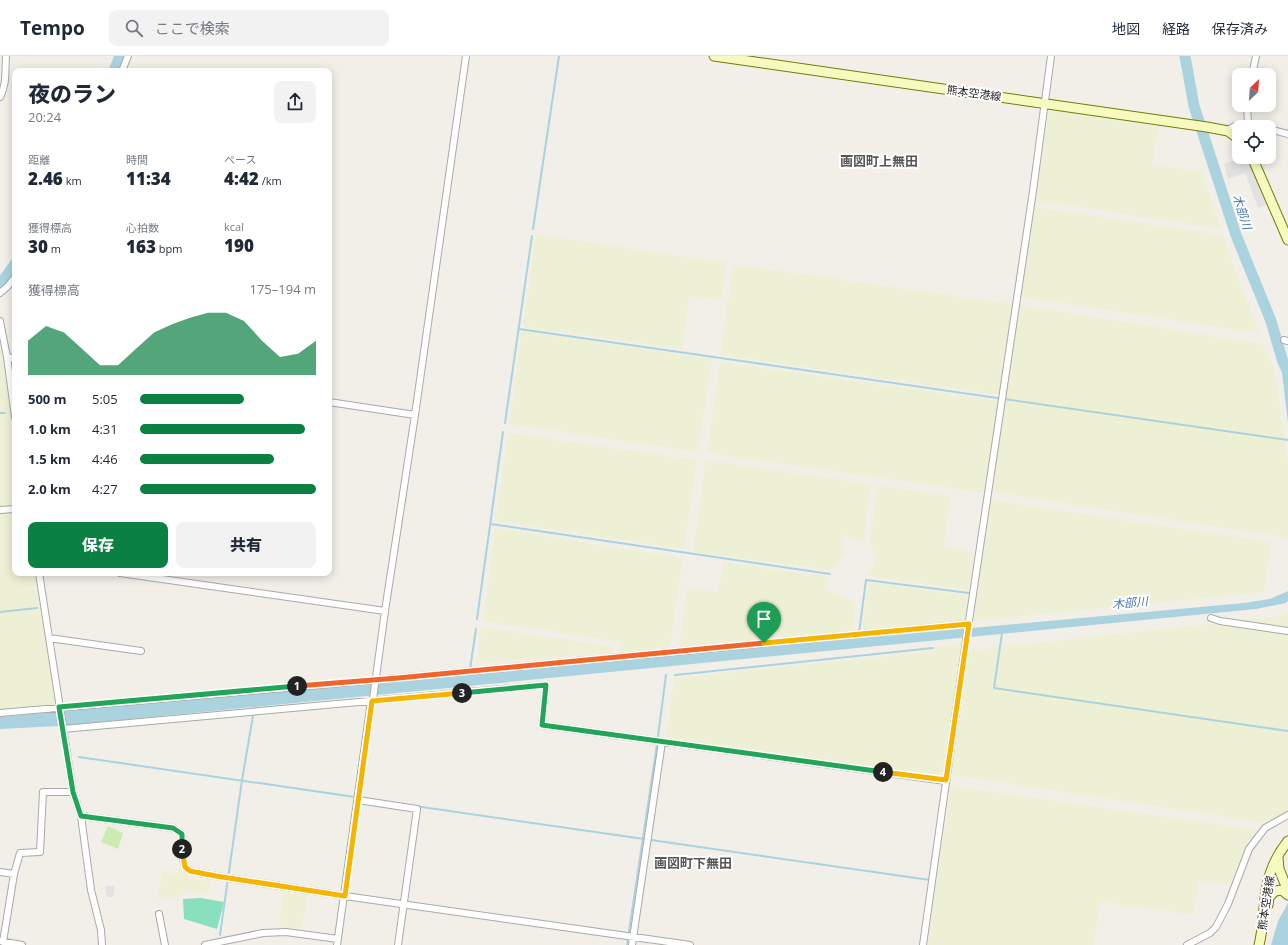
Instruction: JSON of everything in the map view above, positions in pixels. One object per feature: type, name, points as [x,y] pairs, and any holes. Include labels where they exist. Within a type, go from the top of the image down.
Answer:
[{"type":"main road","name":"熊本空港線","points":[[714,56],[761,59],[1194,125],[1228,132]]},
{"type":"main road","points":[[1228,132],[1232,135]]},
{"type":"main road","points":[[1255,164],[1288,240]]},
{"type":"main road","name":"熊本空港線","points":[[1259,945],[1264,921],[1266,891],[1270,873],[1278,854],[1288,841]]},
{"type":"main road","points":[[1278,854],[1278,869],[1286,890]]},
{"type":"main road","points":[[1266,891],[1275,883],[1279,882],[1286,890]]},
{"type":"main road","points":[[1264,921],[1267,916],[1269,897],[1275,891],[1286,890]]},
{"type":"street","points":[[0,97],[3,92],[6,77],[6,56]]},
{"type":"street","points":[[123,68],[128,56]]},
{"type":"street","points":[[205,945],[263,933],[278,932],[286,932],[338,942],[466,56]]},
{"type":"street","points":[[923,945],[1033,192],[1051,56]]},
{"type":"street","points":[[1253,68],[1256,56]]},
{"type":"street","points":[[1228,132],[1232,127]]},
{"type":"street","points":[[1276,130],[1288,134]]},
{"type":"street","points":[[0,293],[12,281]]},
{"type":"street","points":[[0,321],[12,394]]},
{"type":"street","points":[[7,357],[12,358]]},
{"type":"street","points":[[332,402],[415,414]]},
{"type":"street","points":[[0,510],[12,509]]},
{"type":"street","points":[[39,576],[73,792],[81,816],[91,890],[101,930],[102,945]]},
{"type":"street","points":[[141,576],[385,611]]},
{"type":"street","points":[[1212,618],[1220,621],[1288,631]]},
{"type":"street","points":[[0,713],[969,625]]},
{"type":"street","points":[[49,638],[141,651]]},
{"type":"street","points":[[63,729],[546,685],[542,725],[946,780]]},
{"type":"street","points":[[632,945],[662,742]]},
{"type":"street","points":[[22,945],[2,942],[14,874],[20,853],[40,852],[43,792],[73,792]]},
{"type":"street","points":[[358,800],[417,809],[398,945]]},
{"type":"street","points":[[1187,945],[1210,933],[1216,927],[1228,904],[1249,849],[1265,828],[1288,814]]},
{"type":"street","points":[[81,816],[173,828],[182,834],[183,858],[185,867],[190,871],[404,905],[690,945]]},
{"type":"street","points":[[0,872],[14,874]]},
{"type":"street","points":[[159,914],[165,945]]},
{"type":"green space","points":[[1049,109],[1158,127],[1152,165],[1201,171],[1221,229],[1035,200]]},
{"type":"green space","points":[[1034,207],[1222,235],[1259,333],[1020,297]]},
{"type":"green space","points":[[536,234],[726,263],[722,300],[689,296],[682,349],[523,327]]},
{"type":"green space","points":[[733,264],[1012,304],[999,395],[720,355]]},
{"type":"green space","points":[[1019,305],[1263,344],[1277,381],[1288,464],[1288,538],[992,492]]},
{"type":"green space","points":[[0,321],[12,398],[12,576],[38,576],[59,707],[0,713]]},
{"type":"green space","points":[[522,331],[712,359],[698,452],[509,424]]},
{"type":"green space","points":[[720,362],[998,401],[985,493],[707,453]]},
{"type":"green space","points":[[508,433],[697,460],[684,549],[495,521]]},
{"type":"green space","points":[[706,460],[871,484],[863,542],[845,535],[842,542],[846,554],[833,570],[693,552]]},
{"type":"green space","points":[[877,485],[950,496],[944,547],[974,552],[969,590],[867,576],[867,573],[874,566],[876,559],[870,539]]},
{"type":"green space","points":[[991,500],[1271,542],[1264,592],[973,621]]},
{"type":"green space","points":[[495,528],[683,558],[670,646],[620,653],[621,642],[483,621]]},
{"type":"green space","points":[[723,562],[830,577],[826,583],[827,589],[856,603],[852,633],[679,647],[687,588],[718,592]]},
{"type":"green space","points":[[869,582],[969,596],[965,622],[862,632]]},
{"type":"green space","points":[[1288,612],[1288,810],[1266,823],[952,775],[970,650],[1282,616]]},
{"type":"green space","points":[[481,627],[613,647],[613,653],[477,663]]},
{"type":"green space","points":[[962,644],[943,777],[666,738],[674,678],[935,651],[936,647]]},
{"type":"green space","points":[[951,786],[1259,830],[1246,845],[1230,885],[1199,881],[1193,915],[1101,902],[1093,945],[927,945]]},
{"type":"green space","points":[[108,826],[123,833],[118,849],[101,842]]},
{"type":"green space","points":[[177,869],[180,869],[189,878],[211,881],[207,894],[187,892],[178,897],[157,898],[162,872],[176,874]]},
{"type":"green space","points":[[283,891],[308,894],[305,913],[300,929],[279,927]]},
{"type":"green space","points":[[201,898],[224,902],[217,929],[184,919],[183,899]]},
{"type":"shaded area","points":[[1232,161],[1232,164],[1251,164],[1268,204],[1258,208],[1245,173],[1228,179],[1224,164]]},
{"type":"shaded area","points":[[105,886],[115,886],[113,897],[107,897]]},
{"type":"water","points":[[1288,371],[1288,423],[1282,373]]},
{"type":"water","points":[[1288,591],[1288,601],[1286,603],[1256,609],[59,726],[0,729],[0,717],[1244,603],[1270,599]]},
{"type":"water","points":[[1288,903],[1288,945],[1271,945],[1278,921]]},
{"type":"waterway","points":[[115,68],[120,56]]},
{"type":"waterway","points":[[533,229],[559,56]]},
{"type":"waterway","name":"木部川","points":[[1185,56],[1194,106],[1236,235],[1271,321],[1283,362],[1288,372]]},
{"type":"waterway","points":[[505,423],[532,236]]},
{"type":"waterway","points":[[0,285],[12,268]]},
{"type":"waterway","points":[[519,329],[1288,440]]},
{"type":"waterway","name":"木部川","points":[[1283,362],[1288,360]]},
{"type":"waterway","points":[[0,413],[5,413]]},
{"type":"waterway","points":[[477,619],[503,432]]},
{"type":"waterway","points":[[491,524],[830,574]]},
{"type":"waterway","points":[[859,633],[866,580],[969,593]]},
{"type":"waterway","points":[[0,612],[37,608]]},
{"type":"waterway","points":[[470,669],[476,629]]},
{"type":"waterway","points":[[1002,633],[994,688],[1288,731]]},
{"type":"waterway","points":[[675,675],[933,648]]},
{"type":"waterway","points":[[627,945],[666,675]]},
{"type":"waterway","points":[[220,935],[242,780],[255,704]]},
{"type":"waterway","points":[[79,757],[355,797]]},
{"type":"waterway","points":[[415,806],[644,839]]},
{"type":"waterway","points":[[651,840],[930,880]]},
{"type":"district","name":"画図町上無田","points":[[879,161]]},
{"type":"district","name":"画図町下無田","points":[[693,863]]},
{"type":"route","points":[[969,624],[946,780],[542,725],[546,685],[372,701],[345,896],[190,871],[185,867],[182,834],[179,831],[173,828],[81,816],[73,792],[59,707],[398,678],[764,643],[854,636],[969,624]]}]
